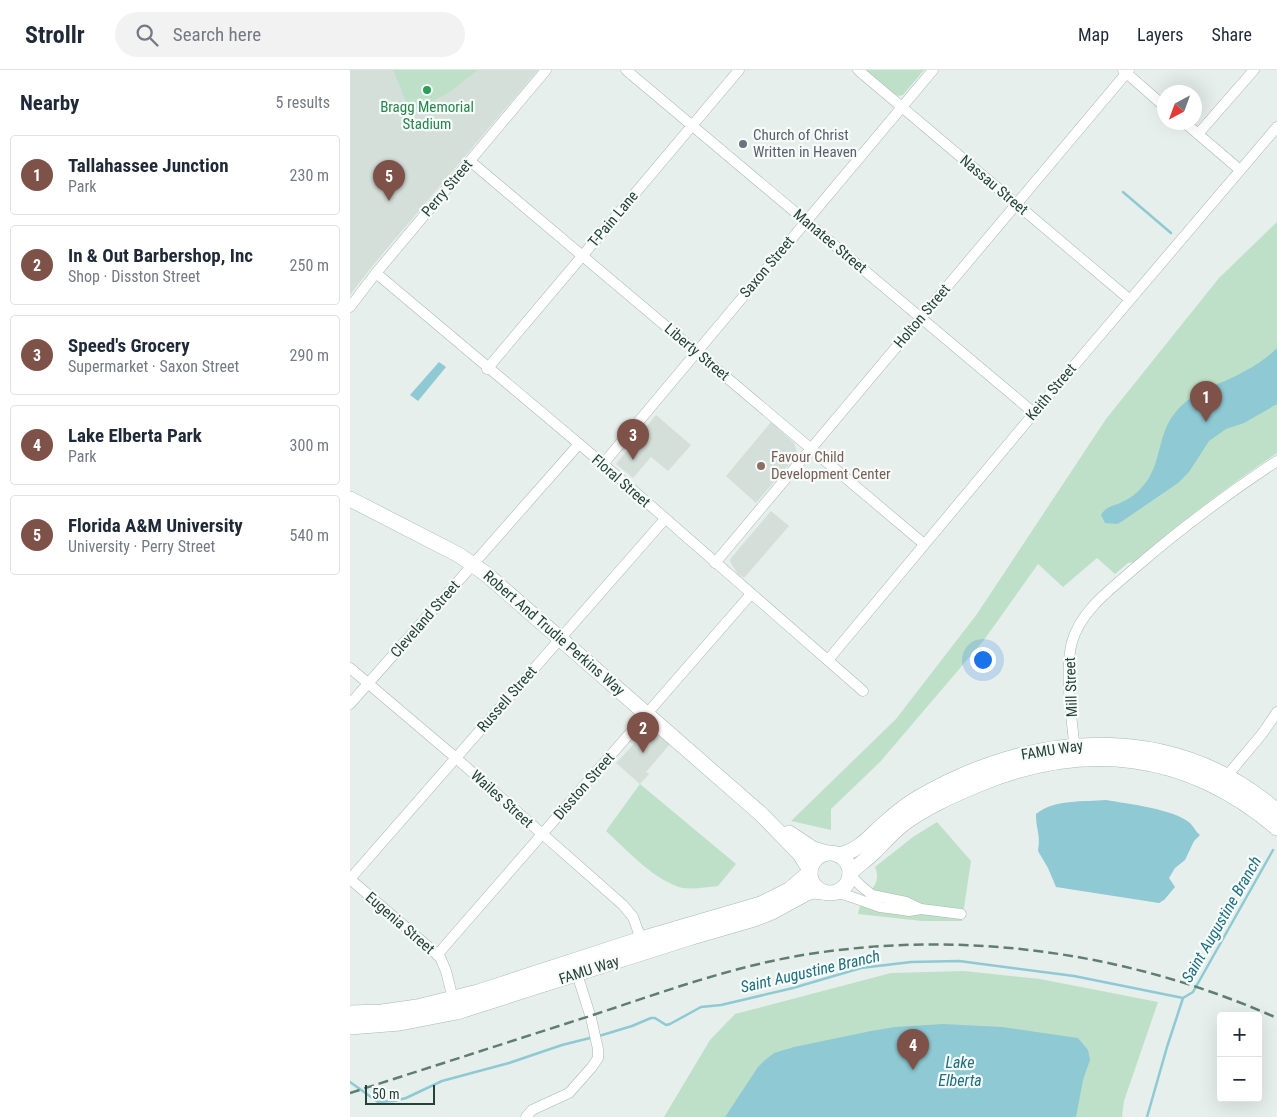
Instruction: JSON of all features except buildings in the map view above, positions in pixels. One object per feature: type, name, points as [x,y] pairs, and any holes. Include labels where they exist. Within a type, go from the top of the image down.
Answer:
[{"type":"street","name":"Perry Street","points":[[350,307],[546,70]]},
{"type":"street","name":"Manatee Street","points":[[626,70],[1034,413]]},
{"type":"street","name":"T-Pain Lane","points":[[487,369],[739,70]]},
{"type":"street","name":"Nassau Street","points":[[858,70],[1130,299]]},
{"type":"street","name":"Saxon Street","points":[[603,464],[933,70]]},
{"type":"street","points":[[1198,134],[1254,70]]},
{"type":"street","points":[[1126,71],[1157,100]]},
{"type":"street","name":"Holton Street","points":[[715,563],[1126,71]]},
{"type":"street","name":"Keith Street","points":[[828,660],[1130,299],[1277,127]]},
{"type":"street","points":[[1193,130],[1240,170]]},
{"type":"street","name":"Liberty Street","points":[[470,161],[924,544]]},
{"type":"street","name":"Floral Street","points":[[376,274],[487,369],[603,464],[864,691]]},
{"type":"street","name":"Cleveland Street","points":[[350,704],[578,444]]},
{"type":"street","name":"Mill Street","points":[[1075,752],[1069,671],[1070,649],[1075,633],[1083,619],[1104,595],[1182,528],[1233,490],[1277,461]]},
{"type":"street","name":"Robert And Trudie Perkins Way","points":[[350,499],[473,564],[561,638],[761,814],[800,854],[810,871]]},
{"type":"street","name":"Russell Street","points":[[350,879],[665,519]]},
{"type":"street","name":"Disston Street","points":[[437,954],[751,594]]},
{"type":"street","name":"Wailes Street","points":[[350,668],[456,758],[626,908],[635,921],[641,939]]},
{"type":"street","points":[[1226,777],[1262,734],[1277,712]]},
{"type":"street","name":"FAMU Way","points":[[350,1026],[388,1025],[434,1018],[480,1006],[692,937],[754,919],[807,894],[829,892],[846,886],[850,874],[893,832],[934,804],[1015,770],[1075,752],[1118,745],[1185,759],[1226,777],[1255,794],[1277,811]]},
{"type":"street","name":"FAMU Way","points":[[350,1013],[393,1011],[453,999],[767,901],[793,888],[810,871],[816,859],[856,848],[897,813],[937,788],[1009,758],[1044,749],[1156,765],[1186,774],[1235,797],[1277,828]]},
{"type":"street","name":"Robert And Trudie Perkins Way","points":[[761,814],[810,848],[833,854]]},
{"type":"street","points":[[833,854],[848,864],[850,874],[872,895],[906,902],[921,909]]},
{"type":"street","points":[[810,871],[810,879],[814,885],[829,892],[846,895],[880,906],[909,911],[921,909],[961,914]]},
{"type":"street","name":"Eugenia Street","points":[[350,879],[437,954],[444,966],[453,999]]},
{"type":"street","points":[[526,1117],[532,1110],[544,1103],[564,1096],[571,1091],[596,1063],[599,1054],[598,1046],[577,974]]},
{"type":"shaded area","points":[[350,70],[538,70],[350,295]]},
{"type":"shaded area","points":[[656,415],[691,445],[668,471],[651,457],[633,478],[616,464]]},
{"type":"shaded area","name":"Favour Child Development Center","points":[[771,422],[794,443],[797,452],[796,456],[756,503],[726,476]]},
{"type":"shaded area","points":[[771,511],[789,526],[744,578],[738,574],[732,565],[731,558]]},
{"type":"shaded area","points":[[649,728],[652,728],[670,744],[646,772],[649,774],[640,784],[616,763]]},
{"type":"green space","name":"Bragg Memorial Stadium","points":[[393,70],[478,70],[447,94],[410,112]]},
{"type":"green space","points":[[866,70],[924,70],[903,95],[899,96]]},
{"type":"green space","points":[[1277,222],[1277,453],[1204,505],[1134,562],[1128,563],[1115,574],[1097,558],[1063,587],[1038,564],[984,640],[880,762],[831,809],[831,830],[791,821],[896,719],[977,614],[1106,419],[1219,278]]},
{"type":"green space","points":[[640,784],[736,864],[718,886],[686,888],[676,886],[639,862],[606,831]]},
{"type":"green space","points":[[937,822],[971,861],[962,921],[922,921],[858,914],[863,901],[877,880],[875,867],[913,837]]},
{"type":"green space","points":[[964,971],[1040,979],[1158,1002],[1124,1101],[1122,1117],[664,1117],[710,1040],[735,1014],[891,973]]},
{"type":"water","points":[[1277,348],[1277,404],[1244,423],[1226,429],[1209,441],[1189,472],[1178,483],[1121,522],[1117,524],[1105,523],[1101,515],[1103,512],[1134,495],[1149,478],[1157,459],[1165,430],[1175,413],[1190,398],[1252,367]]},
{"type":"water","points":[[439,362],[446,367],[418,401],[410,395]]},
{"type":"water","points":[[1106,800],[1173,814],[1190,823],[1200,835],[1194,841],[1185,860],[1175,868],[1169,878],[1175,887],[1159,903],[1056,887],[1038,851],[1039,841],[1036,814],[1043,809],[1060,804]]},
{"type":"water","name":"Lake Elberta","points":[[943,1024],[1002,1027],[1078,1038],[1088,1050],[1090,1060],[1083,1080],[1076,1117],[725,1117],[758,1067],[774,1053],[871,1031],[895,1027]]},
{"type":"waterway","points":[[1123,192],[1171,233]]},
{"type":"waterway","name":"Saint Augustine Branch","points":[[599,1036],[651,1018],[655,1018],[666,1025],[670,1024],[701,1007],[721,1005],[793,988],[861,968],[911,962],[959,961],[1074,976],[1183,998],[1193,992],[1273,850]]},
{"type":"waterway","points":[[1147,1117],[1183,998]]},
{"type":"waterway","name":"Saint Augustine Branch","points":[[350,1082],[378,1102],[394,1101],[406,1098],[442,1081],[594,1037]]},
{"type":"railway","points":[[350,1093],[731,971],[816,953],[875,947],[934,944],[993,947],[1051,953],[1109,963],[1166,978],[1222,996],[1277,1018]]},
{"type":"place","name":"Bragg Memorial Stadium","points":[[427,90]]},
{"type":"place","name":"Church of Christ Written in Heaven","points":[[743,144]]},
{"type":"place","name":"Florida A&M University","points":[[389,201]]},
{"type":"place","name":"Tallahassee Junction","points":[[1206,422]]},
{"type":"place","name":"Speed's Grocery","points":[[633,460]]},
{"type":"place","name":"Favour Child Development Center","points":[[761,466]]},
{"type":"place","name":"In & Out Barbershop, Inc","points":[[643,753]]},
{"type":"place","name":"Lake Elberta Park","points":[[913,1070]]}]
